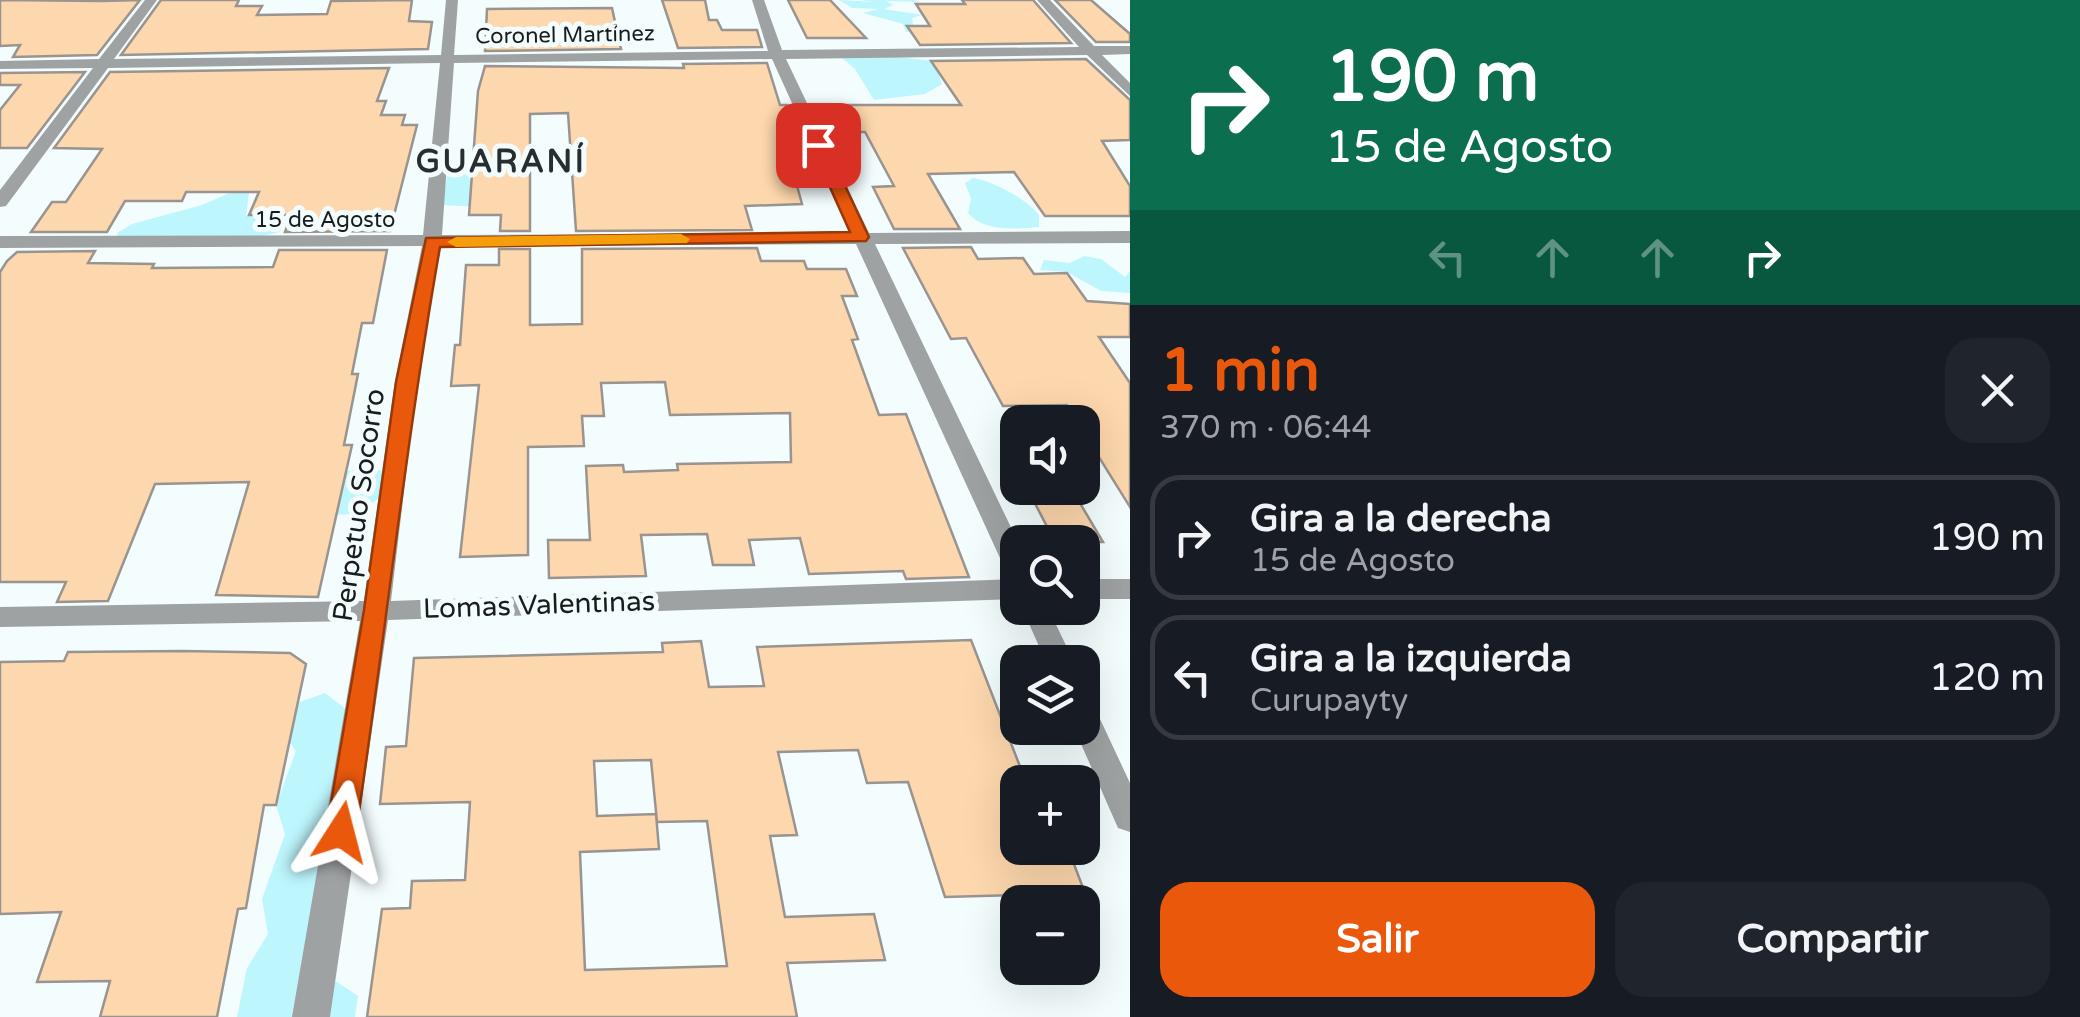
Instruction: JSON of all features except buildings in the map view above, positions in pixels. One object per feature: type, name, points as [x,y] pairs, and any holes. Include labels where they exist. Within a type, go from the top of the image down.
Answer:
[{"type":"street","points":[[0,202],[151,0]]},
{"type":"street","name":"Perpetuo Socorro","points":[[311,1017],[376,610],[406,382],[432,242],[452,0]]},
{"type":"street","points":[[758,0],[776,53],[1000,532]]},
{"type":"street","points":[[1043,0],[1130,92]]},
{"type":"street","name":"Coronel Martínez","points":[[0,65],[1130,50]]},
{"type":"street","name":"15 de Agosto","points":[[0,242],[1130,237]]},
{"type":"street","points":[[1100,589],[1130,588]]},
{"type":"street","name":"Lomas Valentinas","points":[[0,617],[376,610],[1000,590]]},
{"type":"street","points":[[1097,745],[1130,818]]},
{"type":"shaded area","points":[[839,0],[914,0],[920,2],[886,1],[893,5],[884,9],[922,15],[912,18],[914,32],[906,32],[903,24],[863,13],[879,9],[852,8]]},
{"type":"shaded area","points":[[890,56],[934,61],[942,84],[925,94],[874,100],[855,69],[841,57]]},
{"type":"shaded area","points":[[479,156],[486,167],[467,173],[481,207],[442,205],[448,171]]},
{"type":"shaded area","points":[[973,178],[1000,187],[1026,203],[1039,215],[1039,227],[1001,228],[975,219],[968,213],[971,199],[965,183]]},
{"type":"shaded area","points":[[257,181],[249,193],[246,216],[285,217],[280,232],[262,236],[118,238],[117,233],[132,224],[202,205]]},
{"type":"shaded area","points":[[1084,256],[1101,259],[1125,277],[1130,271],[1130,293],[1101,291],[1067,272],[1040,270],[1044,260],[1070,263]]},
{"type":"shaded area","points":[[380,470],[388,477],[383,495],[352,518],[355,514],[331,515],[328,474]]},
{"type":"shaded area","points":[[325,693],[347,710],[328,976],[358,996],[355,1017],[237,1017],[247,968],[268,934],[262,899],[285,834],[276,805],[296,751],[279,728],[294,704]]},
{"type":"slow traffic","points":[[456,242],[681,239]]},
{"type":"district","name":"GUARANÍ","points":[[501,162]]},
{"type":"route","points":[[341,832],[406,382],[432,242],[860,237],[818,145]]}]
